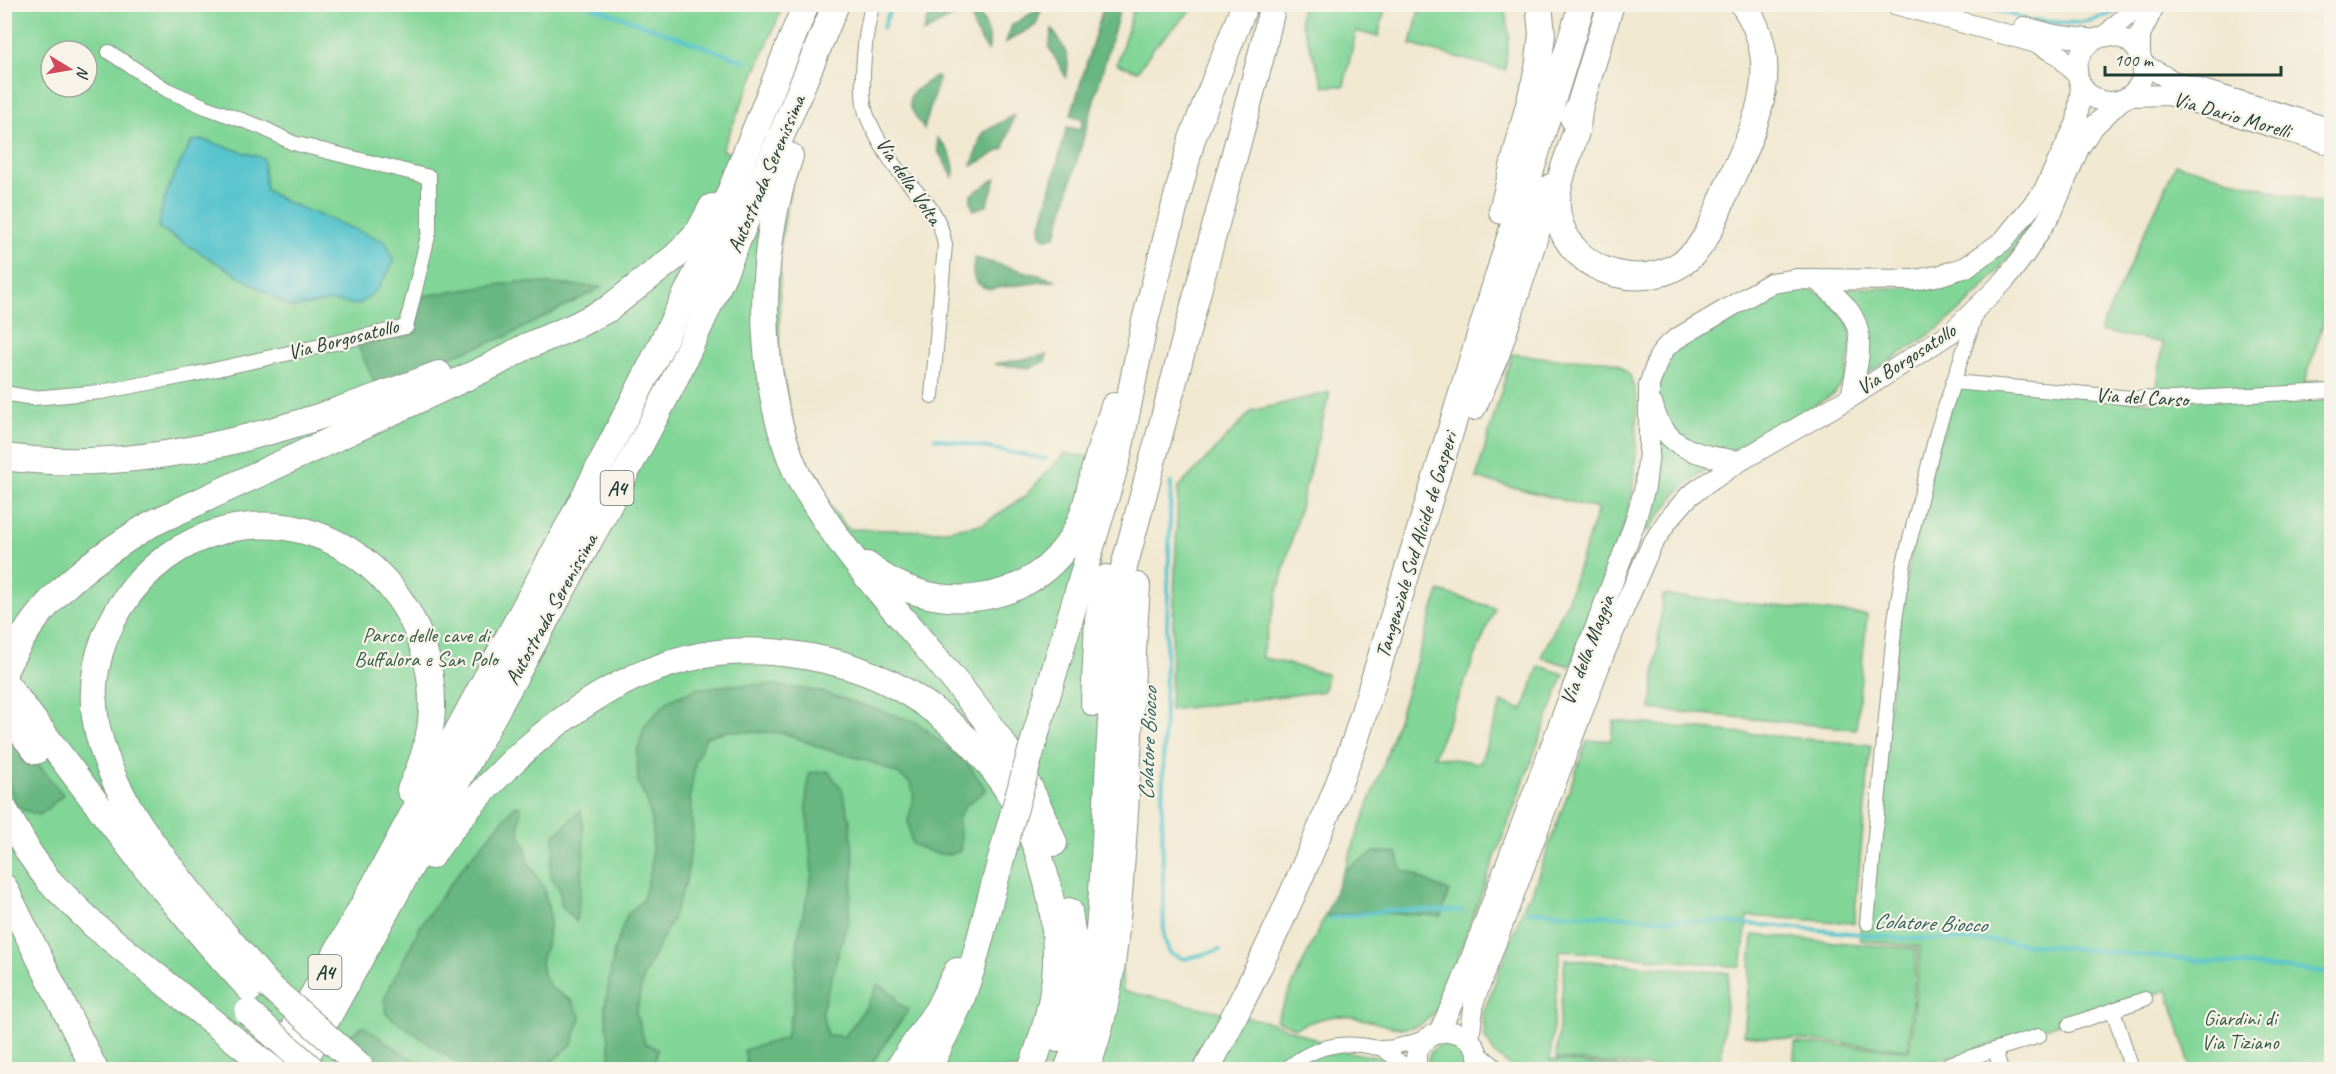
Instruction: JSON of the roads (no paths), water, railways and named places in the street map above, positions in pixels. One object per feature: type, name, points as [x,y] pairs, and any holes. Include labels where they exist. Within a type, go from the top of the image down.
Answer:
[{"type":"highway","name":"Autostrada Serenissima","points":[[272,1070],[583,499],[648,372],[701,264],[806,4]]},
{"type":"highway","name":"Autostrada Serenissima","points":[[299,1070],[673,383],[724,273],[836,4]]},
{"type":"highway","points":[[928,1070],[960,1003],[973,965],[1037,730],[1118,456],[1145,321],[1192,139],[1245,4]]},
{"type":"highway","points":[[1067,1070],[1087,1005],[1096,952],[1102,883],[1116,622],[1124,567],[1273,4]]},
{"type":"highway","points":[[1266,37],[1282,4]]},
{"type":"highway","points":[[1532,4],[1540,46]]},
{"type":"highway","points":[[1487,347],[1478,313],[1538,69],[1542,34],[1539,4]]},
{"type":"highway","name":"Tangenziale Sud Alcide de Gasperi","points":[[1223,1070],[1288,941],[1318,875],[1352,789],[1386,688],[1473,407],[1487,347],[1582,4]]},
{"type":"highway","name":"Tangenziale Sud Alcide de Gasperi","points":[[1206,1070],[1275,936],[1339,784],[1487,347],[1595,4]]},
{"type":"highway","points":[[1487,347],[1550,192],[1611,4]]},
{"type":"highway","points":[[1580,104],[1577,127],[1557,194],[1557,214],[1574,250],[1597,268],[1630,277],[1666,271],[1683,262],[1704,240],[1762,104],[1765,81],[1764,60],[1753,24],[1743,4]]},
{"type":"highway","points":[[817,52],[812,96],[780,185],[766,266],[767,362],[776,407],[799,477],[841,543],[962,690],[1018,766],[1054,844],[1066,895],[1076,960]]},
{"type":"highway","points":[[9,661],[55,596],[82,570],[141,530],[608,309],[676,256],[699,231],[715,202],[732,160],[759,124]]},
{"type":"highway","points":[[841,543],[891,583],[928,596],[970,600],[1017,587],[1032,578],[1065,548],[1076,531],[1084,511],[1115,403],[1145,321]]},
{"type":"highway","points":[[4,457],[41,462],[129,459],[232,442],[294,424],[489,355],[525,347]]},
{"type":"highway","points":[[1047,1070],[1063,1025],[1082,931],[1098,619],[1109,563],[1136,524]]},
{"type":"highway","points":[[1086,1070],[1098,1037],[1106,1004],[1116,938],[1139,571],[1136,524]]},
{"type":"highway","points":[[314,1070],[258,998],[151,843],[126,803],[99,737],[93,704],[94,676],[101,644],[112,620],[142,577],[160,561],[183,546],[209,534],[235,528],[278,526],[303,529],[347,548],[362,559],[377,572],[404,607],[428,668],[432,711],[423,759],[395,827],[380,875]]},
{"type":"highway","points":[[388,910],[412,883],[462,816],[497,777],[559,723],[608,690],[665,665],[716,654],[765,651],[842,664],[882,679],[938,711],[961,732],[984,755],[1011,793],[1036,843],[1053,908],[1056,964],[1047,1016],[1031,1070]]},
{"type":"highway","points":[[4,681],[211,948],[258,998]]},
{"type":"highway","points":[[4,711],[199,958],[355,1068]]},
{"type":"highway","points":[[4,809],[29,853],[49,881],[95,926],[272,1070]]},
{"type":"highway","points":[[4,887],[96,1070]]},
{"type":"highway","points":[[897,1070],[938,1009],[992,891]]},
{"type":"street","name":"Via della Volta","points":[[873,4],[867,29],[863,97],[867,115],[896,167],[936,214],[942,227],[945,245],[932,396]]},
{"type":"street","points":[[1895,4],[2037,43],[2059,55],[2088,95],[2109,103],[2125,98],[2141,82],[2140,35],[2155,4]]},
{"type":"street","points":[[1944,4],[2054,35],[2116,37],[2126,40],[2134,47],[2142,60]]},
{"type":"street","points":[[1740,461],[1696,454],[1679,445],[1665,432],[1656,419],[1649,385],[1659,357],[1676,339],[1771,283],[1798,279],[1915,280],[1966,267],[2003,241],[2043,192],[2077,122],[2079,80],[2077,64],[2080,54],[2139,4]]},
{"type":"street","name":"Via Borgosatollo","points":[[4,393],[33,398],[102,392],[191,375],[406,327],[429,232],[429,177],[293,143],[261,127],[167,90],[109,52]]},
{"type":"street","name":"Via Dario Morelli","points":[[2142,60],[2173,81],[2331,129]]},
{"type":"street","name":"Via Dario Morelli","points":[[2125,98],[2169,95],[2331,145]]},
{"type":"street","name":"Via Borgosatollo","points":[[1851,397],[1952,332],[2005,280],[2053,210],[2079,148],[2091,128],[2125,98]]},
{"type":"street","name":"Via Borgosatollo","points":[[1815,279],[1849,308],[1858,327],[1860,348],[1851,397]]},
{"type":"street","points":[[1867,923],[1895,620],[1904,563],[1937,432],[1978,308]]},
{"type":"street","points":[[1937,343],[1948,342],[1957,346],[1961,354]]},
{"type":"street","name":"Via del Carso","points":[[1953,382],[2132,398],[2171,399],[2331,391]]},
{"type":"street","name":"Via della Maggia","points":[[1417,1070],[1417,1054],[1422,1044],[1434,1034],[1460,987],[1634,525],[1645,487],[1649,385]]},
{"type":"street","name":"Via della Maggia","points":[[1475,1053],[1474,1001],[1604,654],[1636,577],[1656,537],[1689,496],[1740,461],[1851,397]]},
{"type":"street","points":[[2069,1024],[2145,999]]},
{"type":"street","points":[[2113,1010],[2132,1070]]},
{"type":"street","points":[[1285,1070],[1302,1055],[1334,1045],[1356,1044],[1381,1048],[1404,1045],[1450,1030],[1460,1033],[1475,1053],[1500,1070]]},
{"type":"street","points":[[1949,1064],[2039,1036]]},
{"type":"street","points":[[1381,1048],[1411,1070]]},
{"type":"street","points":[[1995,1050],[2001,1070]]},
{"type":"water","points":[[203,140],[263,158],[266,190],[284,201],[386,242],[394,262],[378,289],[358,305],[330,301],[292,308],[159,228],[166,194],[176,172],[192,141]]},
{"type":"waterway","points":[[585,4],[744,61]]},
{"type":"waterway","name":"Colatore Biocco","points":[[883,28],[892,4]]},
{"type":"waterway","points":[[1977,4],[2025,19]]},
{"type":"waterway","points":[[2035,20],[2059,23],[2089,21],[2121,9]]},
{"type":"waterway","name":"Colatore Biocco","points":[[935,438],[1046,459]]},
{"type":"waterway","name":"Colatore Biocco","points":[[1171,483],[1162,810],[1164,938],[1170,953],[1184,959],[1220,950]]},
{"type":"waterway","name":"Colatore Biocco","points":[[1330,918],[1393,910],[1462,911]]},
{"type":"waterway","name":"Colatore Biocco","points":[[1527,911],[1778,926],[1899,938],[1995,941],[2332,973]]},
{"type":"park label","name":"Parco delle cave di Buffalora e San Polo","points":[[426,647]]},
{"type":"park label","name":"Giardini di Via Tiziano","points":[[2240,1030]]}]
